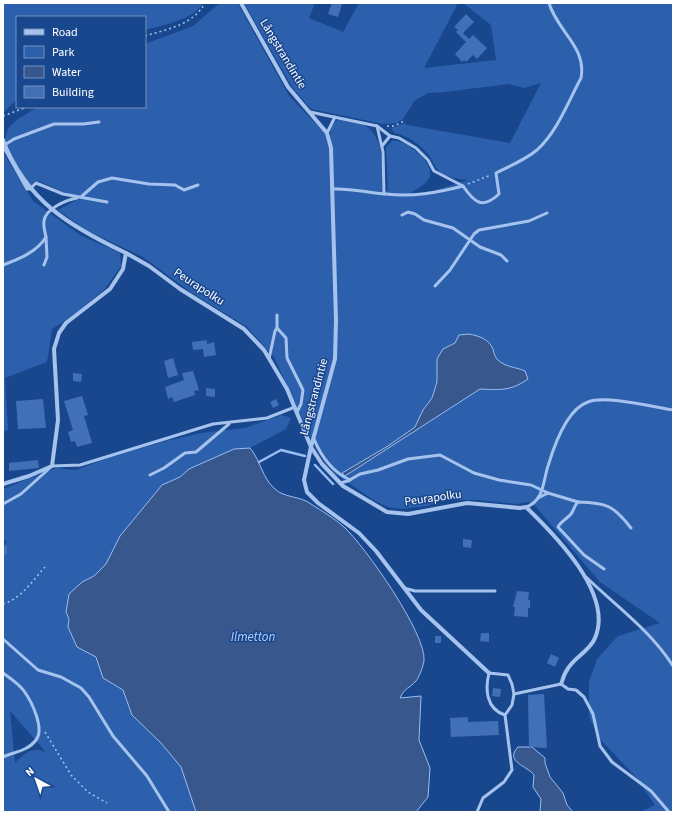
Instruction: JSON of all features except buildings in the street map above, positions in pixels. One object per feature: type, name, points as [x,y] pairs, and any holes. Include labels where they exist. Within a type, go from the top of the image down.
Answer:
[{"type":"street","name":"Långstrandintie","points":[[241,3],[288,87],[327,133],[331,148],[333,189],[335,359],[313,438],[304,480],[307,492],[318,503],[359,533],[376,551],[430,619],[488,673]]},
{"type":"street","name":"Peurapolku","points":[[3,140],[19,172],[38,198],[87,234],[150,266],[180,289],[244,329],[264,350],[287,389],[311,447],[322,464],[340,483],[387,512],[408,514],[467,503],[520,508],[526,507]]},
{"type":"street","points":[[3,484],[29,476],[52,466],[58,420],[54,349],[58,333],[66,323],[110,289],[124,269],[126,253]]},
{"type":"street","points":[[526,507],[546,526],[585,576],[594,595],[600,620],[595,639],[580,658],[567,669],[561,684]]},
{"type":"lane","points":[[310,112],[377,126],[390,136],[400,138],[416,148],[428,160],[434,171],[463,186],[474,200],[482,203],[491,202],[499,194],[496,173],[525,158],[546,140],[581,78],[583,68],[581,58],[575,46],[560,25],[549,3]]},
{"type":"lane","points":[[327,133],[335,117]]},
{"type":"lane","points":[[5,145],[14,138],[54,124],[83,124],[98,122]]},
{"type":"lane","points":[[377,126],[382,146],[384,194]]},
{"type":"lane","points":[[382,146],[390,136]]},
{"type":"lane","points":[[44,265],[47,257],[44,220],[46,214],[71,199],[85,195],[98,182],[105,179],[120,178],[145,184],[175,185],[184,190],[198,185]]},
{"type":"lane","points":[[30,189],[36,183],[63,194],[107,202]]},
{"type":"lane","points":[[333,189],[346,188],[384,194],[411,196],[434,194],[463,186]]},
{"type":"lane","points":[[402,215],[408,212],[415,214],[424,220],[454,228],[480,247],[501,255],[507,261]]},
{"type":"lane","points":[[435,286],[450,270],[470,240],[479,230],[523,222],[547,213]]},
{"type":"lane","points":[[3,265],[41,245],[46,237]]},
{"type":"lane","points":[[269,359],[275,330],[277,328],[277,315]]},
{"type":"lane","points":[[277,328],[286,338],[287,358],[303,390],[301,404],[297,412]]},
{"type":"lane","points":[[526,507],[533,504],[542,490],[547,468],[557,441],[578,407],[588,402],[604,400],[673,410]]},
{"type":"lane","points":[[3,504],[21,494],[52,466],[80,464],[213,424],[229,424],[267,418],[294,406]]},
{"type":"lane","points":[[150,475],[164,468],[185,453],[196,452],[229,424]]},
{"type":"lane","points":[[313,438],[327,461],[337,472],[350,480]]},
{"type":"lane","points":[[340,483],[350,480],[360,474],[378,470],[408,459],[440,455],[474,473],[499,480],[531,484],[548,493],[578,502],[607,504],[614,509],[631,528]]},
{"type":"lane","points":[[536,499],[548,493]]},
{"type":"lane","points":[[578,502],[574,505],[571,513],[558,526],[584,555],[604,569]]},
{"type":"lane","points":[[585,576],[636,622],[661,648],[673,666]]},
{"type":"lane","points":[[404,588],[415,591],[495,591]]},
{"type":"lane","points":[[3,639],[38,670],[61,677],[81,688],[89,697],[113,736],[147,776],[169,812]]},
{"type":"lane","points":[[3,673],[24,691],[40,727],[40,734],[36,741],[28,748],[3,757]]},
{"type":"lane","points":[[477,812],[483,798],[504,782],[512,770],[505,715],[512,705],[514,694],[512,684],[508,676],[488,673],[486,684],[487,697],[492,706],[505,715]]},
{"type":"lane","points":[[514,694],[561,684],[576,690],[584,697],[593,714],[600,746],[612,762],[651,791],[670,812]]},
{"type":"path","points":[[146,36],[193,19],[200,13],[205,3]]},
{"type":"path","points":[[3,116],[24,108]]},
{"type":"path","points":[[377,126],[394,126],[404,121]]},
{"type":"path","points":[[463,186],[496,173]]},
{"type":"path","points":[[3,604],[10,602],[21,594],[45,567]]},
{"type":"path","points":[[42,726],[71,775],[88,792],[107,803]]},
{"type":"green space","points":[[3,3],[203,3],[199,9],[185,18],[146,30],[146,16],[16,16],[16,100],[3,113]]},
{"type":"green space","points":[[220,3],[238,4],[289,96],[323,131],[328,139],[334,179],[330,130],[332,125],[339,119],[355,121],[363,124],[370,130],[376,137],[379,144],[382,162],[381,191],[388,191],[386,147],[392,141],[404,143],[423,158],[430,170],[430,176],[424,184],[409,194],[433,191],[468,180],[458,179],[439,171],[427,153],[419,145],[409,138],[394,133],[391,128],[405,123],[407,125],[510,143],[541,83],[524,88],[509,84],[428,93],[415,100],[403,119],[396,123],[383,124],[311,109],[292,87],[244,3],[315,3],[309,18],[343,32],[359,3],[458,3],[424,68],[496,60],[491,25],[463,3],[673,3],[673,812],[640,812],[655,805],[636,777],[599,738],[589,716],[589,682],[597,659],[618,636],[660,623],[600,582],[536,507],[528,502],[517,504],[476,500],[446,500],[426,506],[401,509],[388,507],[375,501],[334,473],[316,449],[274,357],[247,327],[192,293],[143,257],[86,230],[58,210],[79,199],[41,182],[35,181],[30,187],[16,164],[5,139],[8,128],[18,119],[36,108],[146,108],[146,44],[193,26]]},
{"type":"green space","points":[[3,152],[33,201],[80,235],[120,253],[121,266],[104,290],[68,319],[52,329],[47,362],[5,378],[8,430],[3,432]]},
{"type":"green space","points":[[282,415],[291,418],[286,429],[250,448],[234,449],[189,469],[180,477],[162,485],[120,536],[106,564],[94,576],[82,582],[66,612],[69,619],[68,627],[77,647],[96,657],[103,678],[123,690],[132,715],[161,743],[181,767],[196,812],[3,812],[3,546],[7,542],[3,539],[3,489],[56,468],[76,470],[108,458],[162,442],[201,433],[245,428]],"holes":[[[10,711],[45,751],[32,750],[15,763]]]},
{"type":"water","points":[[469,334],[486,340],[493,349],[497,359],[504,364],[525,371],[528,379],[511,388],[494,390],[480,389],[345,476],[342,473],[388,446],[415,427],[423,410],[432,398],[437,382],[437,359],[443,349],[455,343],[459,335]]},
{"type":"water","name":"Ilmetton","points":[[250,448],[257,458],[267,480],[275,489],[283,494],[307,501],[344,527],[379,570],[416,631],[422,648],[424,661],[421,672],[414,684],[405,690],[400,698],[421,696],[419,740],[430,768],[428,797],[416,812],[196,812],[181,767],[161,743],[132,715],[123,690],[103,678],[96,657],[77,647],[68,627],[69,619],[66,612],[69,594],[82,582],[94,576],[106,564],[120,536],[162,485],[180,477],[189,469],[234,449]]},
{"type":"water","points":[[518,747],[532,747],[545,758],[545,763],[550,777],[563,793],[567,805],[573,812],[540,812],[541,799],[533,787],[534,775],[515,760],[514,752]]},
{"type":"waterway","points":[[259,462],[281,450],[305,456]]},
{"type":"waterway","points":[[315,465],[333,484]]}]
